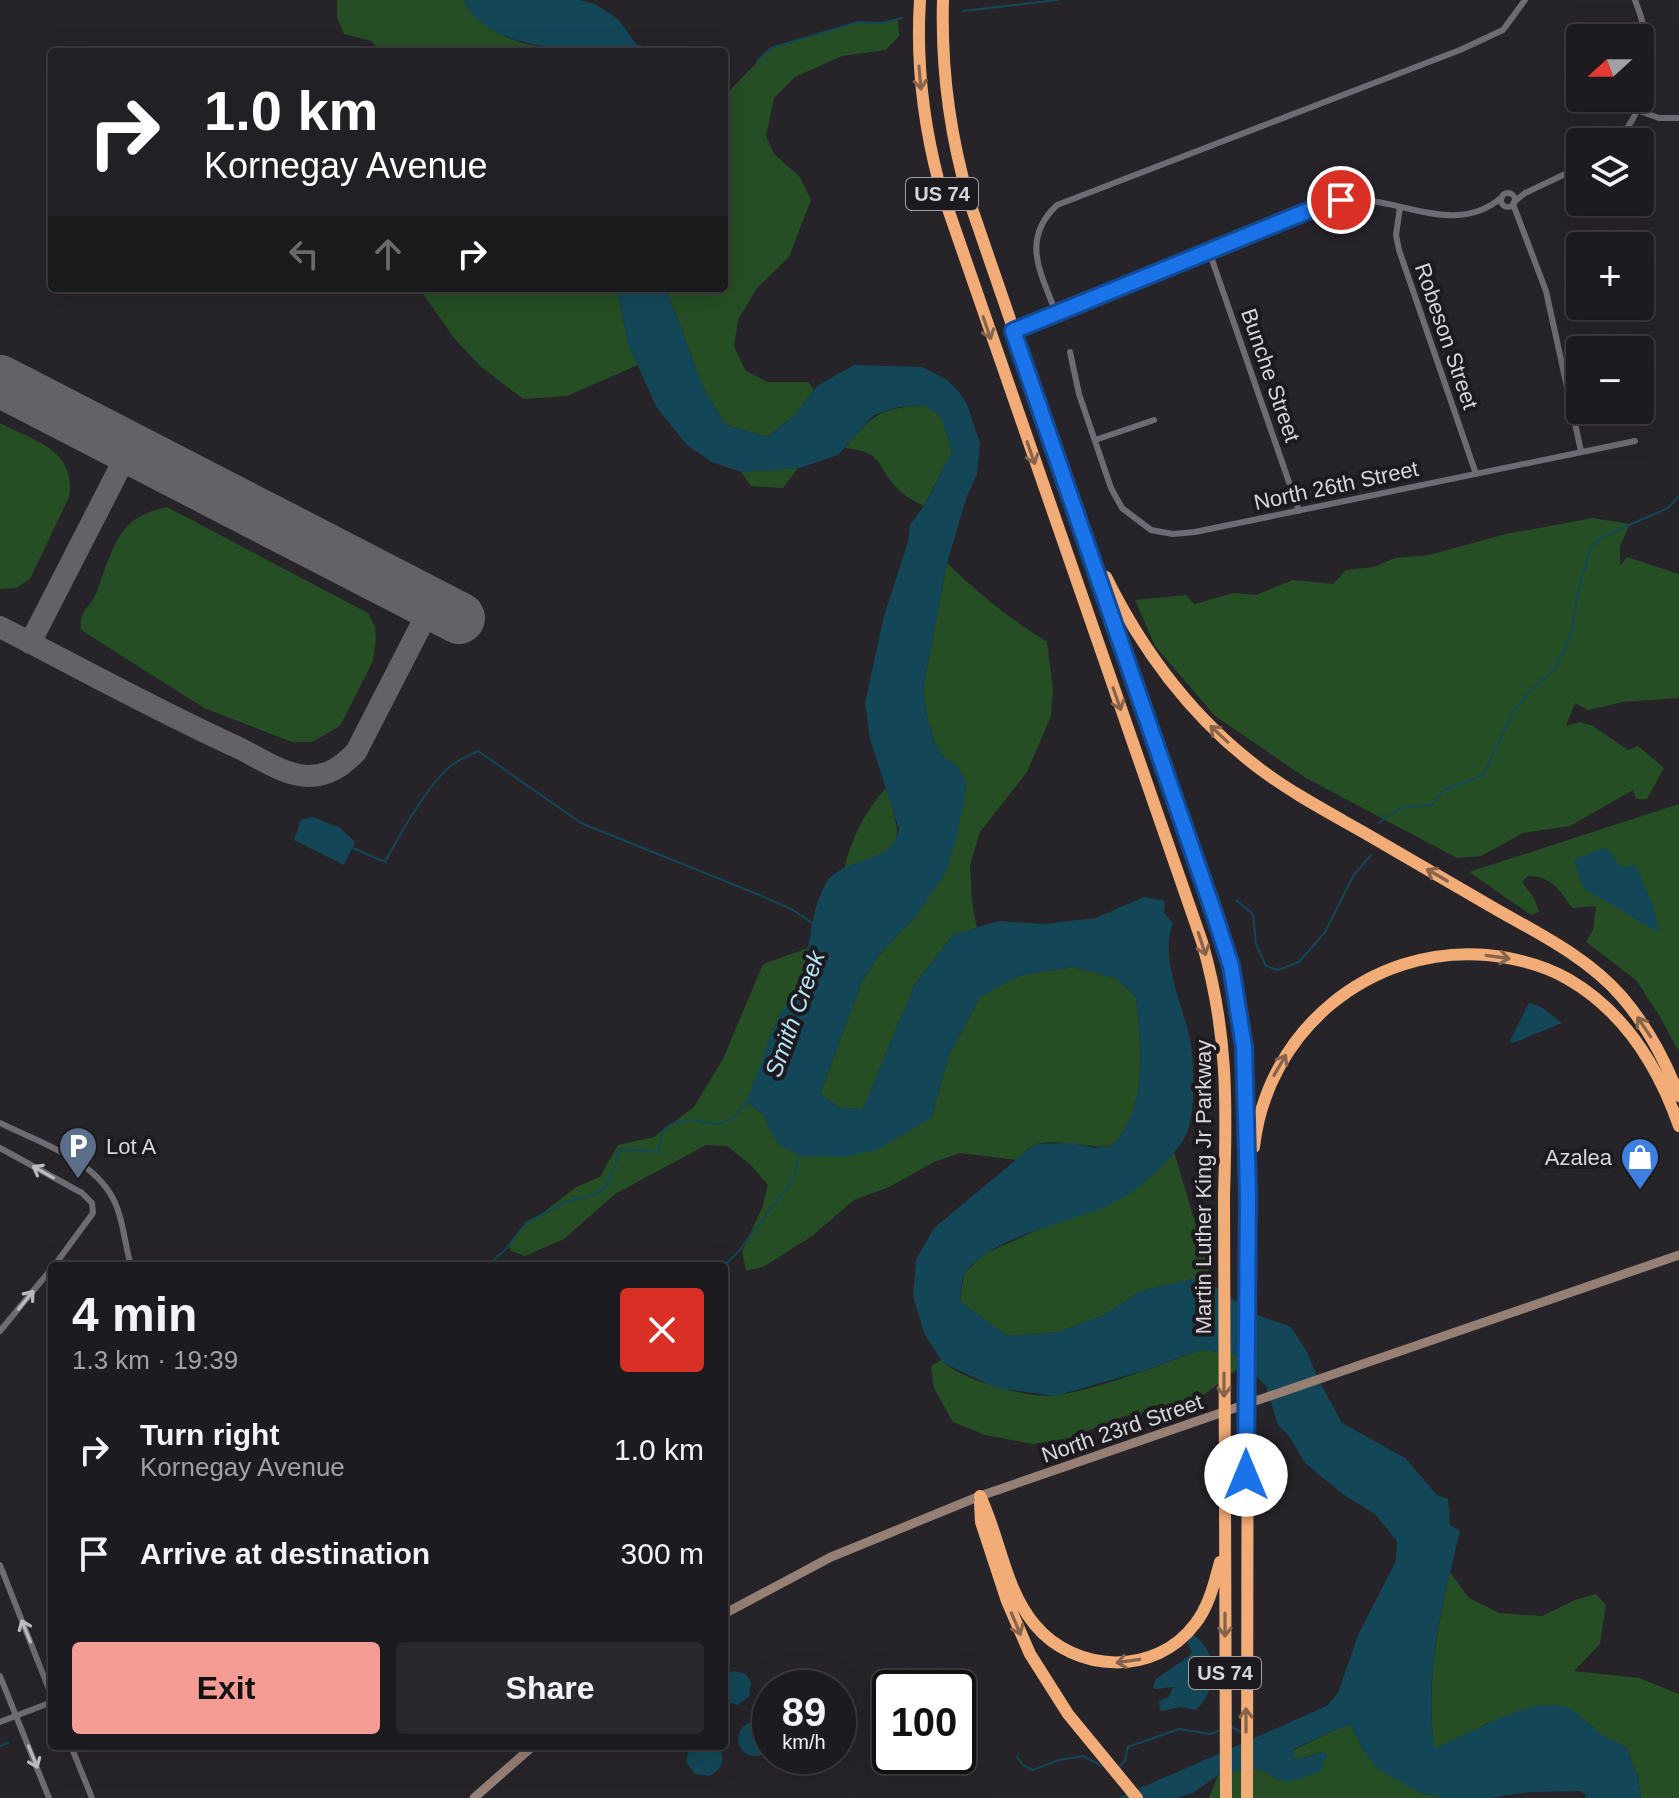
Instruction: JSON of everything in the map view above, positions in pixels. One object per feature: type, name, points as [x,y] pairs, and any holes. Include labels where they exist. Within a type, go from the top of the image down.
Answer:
[{"type":"highway","name":"Martin Luther King Jr Parkway","points":[[920,0],[918,40],[921,85],[927,132],[939,183],[1202,942],[1215,988],[1225,1070],[1226,1798]]},
{"type":"highway","name":"Martin Luther King Jr Parkway","points":[[943,0],[944,74],[952,136],[973,212],[1231,966],[1244,1047],[1248,1194],[1247,1798]]},
{"type":"highway","points":[[1084,533],[1136,634],[1170,682],[1207,723],[1260,769],[1295,793],[1536,932],[1597,973],[1621,995],[1656,1044],[1679,1096]]},
{"type":"highway","points":[[1248,1194],[1260,1110],[1267,1088],[1289,1048],[1322,1009],[1343,994],[1379,972],[1420,959],[1472,954],[1499,956],[1544,968],[1586,990],[1618,1018],[1645,1051],[1671,1102],[1679,1126]]},
{"type":"highway","points":[[980,1496],[1012,1584],[1033,1624],[1059,1648],[1088,1660],[1125,1663],[1162,1652],[1180,1640],[1204,1610],[1224,1547]]},
{"type":"highway","points":[[980,1496],[981,1522],[1021,1636],[1055,1697],[1137,1798]]},
{"type":"main road","name":"North 23rd Street","points":[[728,1612],[842,1552],[980,1496],[1679,1255]]},
{"type":"main road","points":[[474,1798],[528,1750]]},
{"type":"street","points":[[1056,313],[1038,264],[1035,235],[1045,216],[1057,205],[1460,50],[1503,30],[1525,0]]},
{"type":"street","points":[[1635,0],[1644,24]]},
{"type":"street","points":[[1642,112],[1659,118],[1679,118]]},
{"type":"street","points":[[1013,331],[1335,201],[1367,200],[1450,215],[1508,203],[1566,174]]},
{"type":"street","points":[[1525,193],[1511,194],[1508,203],[1532,249],[1546,291],[1581,451]]},
{"type":"street","name":"Robeson Street","points":[[1400,207],[1396,235],[1399,250],[1476,474]]},
{"type":"street","name":"Bunche Street","points":[[1209,251],[1299,511]]},
{"type":"street","name":"North 26th Street","points":[[1070,352],[1079,394],[1116,499],[1131,516],[1151,530],[1162,533],[1184,534],[1635,441]]},
{"type":"street","points":[[1095,440],[1154,420]]},
{"type":"street","points":[[0,1123],[92,1171],[109,1191],[121,1220],[130,1262]]},
{"type":"street","points":[[0,1148],[82,1193],[92,1203],[93,1213],[57,1262]]},
{"type":"street","points":[[0,1331],[48,1273]]},
{"type":"street","points":[[0,1566],[48,1690]]},
{"type":"street","points":[[0,1676],[49,1798]]},
{"type":"street","points":[[0,1722],[48,1702]]},
{"type":"street","points":[[73,1750],[92,1798]]},
{"type":"green space","points":[[337,0],[464,0],[474,15],[506,37],[529,45],[560,48],[377,48],[371,41],[344,34],[337,17]]},
{"type":"green space","points":[[898,19],[899,36],[886,50],[842,56],[795,77],[774,98],[766,136],[774,154],[800,177],[811,200],[789,257],[757,288],[738,320],[734,346],[745,370],[767,382],[808,382],[814,390],[796,414],[767,437],[726,425],[703,387],[667,292],[728,292],[728,92],[771,48],[858,22],[882,23]]},
{"type":"green space","points":[[422,292],[618,292],[628,344],[638,365],[567,396],[523,399],[480,366],[454,338]]},
{"type":"green space","points":[[925,405],[941,416],[952,451],[924,506],[900,491],[873,456],[845,448],[879,415],[897,408]]},
{"type":"green space","points":[[0,423],[50,449],[60,458],[70,481],[69,497],[30,579],[16,588],[0,589]]},
{"type":"green space","points":[[798,468],[783,488],[751,486],[741,472]]},
{"type":"green space","points":[[167,507],[368,613],[375,626],[373,661],[340,726],[312,742],[292,742],[204,708],[81,630],[82,616],[95,595],[124,530],[141,516]]},
{"type":"green space","points":[[1593,518],[1630,524],[1620,546],[1620,566],[1627,557],[1679,574],[1679,698],[1623,702],[1588,710],[1575,703],[1566,726],[1580,722],[1593,726],[1628,750],[1638,746],[1664,768],[1647,799],[1636,799],[1633,790],[1570,826],[1523,833],[1481,856],[1457,858],[1306,778],[1215,716],[1155,646],[1135,600],[1186,595],[1194,604],[1234,593],[1256,595],[1293,580],[1333,584],[1346,570],[1374,567],[1395,558],[1429,555],[1506,534]]},
{"type":"green space","points":[[947,563],[995,605],[1047,642],[1053,689],[1051,716],[1027,772],[980,832],[970,865],[977,928],[953,935],[915,984],[863,1109],[841,1108],[820,1094],[862,981],[880,954],[916,916],[961,808],[967,784],[958,767],[944,757],[935,743],[923,689]]},
{"type":"green space","points":[[886,788],[896,823],[894,843],[878,855],[844,869],[860,826]]},
{"type":"green space","points":[[1679,804],[1679,1052],[1636,980],[1586,942],[1593,930],[1596,906],[1572,908],[1549,881],[1528,876],[1522,882],[1534,898],[1539,912],[1531,915],[1469,872]]},
{"type":"green space","points":[[808,948],[803,978],[779,1016],[747,1102],[764,1115],[771,1133],[907,1130],[931,1118],[950,1053],[980,997],[1019,976],[1073,967],[1116,978],[1136,997],[1140,1075],[1132,1113],[1124,1130],[1112,1146],[1046,1142],[1032,1147],[1017,1160],[960,1153],[934,1162],[889,1187],[854,1200],[812,1236],[763,1267],[746,1271],[742,1251],[762,1208],[768,1185],[752,1166],[727,1146],[706,1145],[615,1194],[564,1239],[525,1256],[511,1251],[508,1245],[526,1223],[576,1187],[600,1177],[618,1145],[654,1137],[694,1107],[723,1059],[763,964]]},
{"type":"green space","points":[[1174,1152],[1214,1286],[1194,1279],[1141,1291],[1104,1315],[1059,1332],[1007,1336],[960,1301],[964,1274],[984,1254],[1157,1170]]},
{"type":"green space","points":[[1201,1350],[1234,1354],[1245,1364],[1190,1405],[1125,1416],[1069,1438],[1033,1444],[985,1435],[953,1422],[934,1388],[931,1366],[941,1360],[964,1375],[996,1387],[1046,1396],[1112,1381]]},
{"type":"green space","points":[[1450,1572],[1469,1598],[1499,1613],[1542,1616],[1596,1594],[1606,1605],[1600,1644],[1574,1671],[1639,1678],[1679,1694],[1679,1798],[1641,1798],[1638,1777],[1626,1747],[1599,1733],[1587,1721],[1487,1723],[1469,1735],[1437,1748],[1434,1746],[1432,1680]]},
{"type":"green space","points":[[1351,1725],[1363,1750],[1421,1793],[1448,1798],[1209,1798],[1218,1775],[1257,1768],[1277,1779],[1322,1752],[1299,1759],[1294,1758],[1294,1750]]},
{"type":"water","points":[[464,0],[579,0],[595,4],[619,20],[636,44],[650,48],[553,48],[497,33],[477,19]]},
{"type":"water","name":"Smith Creek","points":[[618,292],[667,292],[703,387],[726,425],[767,437],[796,414],[817,386],[854,365],[922,367],[947,380],[959,392],[967,404],[980,443],[977,474],[967,496],[947,563],[923,689],[935,743],[944,757],[958,767],[967,784],[957,837],[946,872],[916,916],[880,954],[862,981],[820,1094],[841,1108],[863,1109],[915,984],[953,935],[999,921],[1044,924],[1096,918],[1144,897],[1165,901],[1164,912],[1173,924],[1169,937],[1170,965],[1189,1035],[1193,1066],[1191,1114],[1182,1142],[1154,1174],[1119,1200],[1017,1238],[980,1258],[964,1275],[960,1301],[1007,1336],[1059,1332],[1104,1315],[1141,1291],[1194,1279],[1216,1287],[1254,1314],[1291,1327],[1306,1350],[1342,1423],[1405,1458],[1437,1495],[1448,1499],[1450,1525],[1460,1531],[1433,1664],[1434,1746],[1521,1710],[1555,1705],[1574,1711],[1602,1734],[1626,1747],[1638,1777],[1641,1798],[1585,1798],[1586,1794],[1579,1791],[1530,1792],[1491,1798],[1448,1798],[1421,1793],[1379,1770],[1363,1750],[1351,1725],[1294,1749],[1294,1758],[1298,1759],[1328,1753],[1320,1772],[1290,1782],[1257,1768],[1218,1775],[1193,1793],[1177,1798],[1118,1798],[1327,1706],[1338,1693],[1358,1635],[1396,1561],[1397,1541],[1375,1514],[1344,1495],[1305,1463],[1289,1436],[1278,1425],[1266,1386],[1234,1354],[1201,1350],[1143,1371],[1055,1396],[997,1388],[943,1363],[924,1333],[913,1296],[916,1260],[934,1228],[1035,1144],[1069,1143],[1095,1148],[1112,1146],[1124,1130],[1137,1095],[1140,1035],[1136,997],[1116,978],[1073,967],[1019,976],[980,997],[950,1053],[931,1118],[877,1150],[842,1157],[800,1156],[781,1146],[771,1133],[764,1115],[746,1102],[774,1027],[801,980],[814,918],[825,885],[842,869],[887,850],[899,829],[870,739],[865,703],[884,616],[908,542],[910,525],[926,503],[952,451],[941,417],[925,405],[899,407],[874,415],[838,455],[800,468],[741,472],[712,462],[687,445],[657,408],[628,344]]},
{"type":"water","points":[[313,817],[340,828],[355,842],[344,865],[294,840],[301,820]]},
{"type":"water","points":[[1600,849],[1608,849],[1620,867],[1636,865],[1659,929],[1656,931],[1583,888],[1574,860]]},
{"type":"water","points":[[1529,1003],[1541,1007],[1562,1023],[1513,1043],[1510,1041]]},
{"type":"water","points":[[1193,1634],[1212,1661],[1209,1691],[1196,1710],[1179,1707],[1160,1710],[1159,1701],[1169,1697],[1173,1687],[1155,1689],[1156,1679],[1188,1657],[1192,1652],[1187,1643]]},
{"type":"water","points":[[734,1671],[746,1674],[751,1682],[749,1697],[738,1705],[728,1702],[728,1673]]},
{"type":"water","points":[[752,1722],[752,1756],[743,1751],[738,1739],[739,1732]]},
{"type":"water","points":[[689,1750],[720,1750],[722,1755],[720,1767],[709,1776],[695,1774],[686,1762]]},
{"type":"waterway","points":[[963,11],[1058,0]]},
{"type":"waterway","points":[[757,61],[771,48],[858,22],[882,23],[902,18]]},
{"type":"waterway","points":[[1379,823],[1401,808],[1433,804],[1442,791],[1484,775],[1511,715],[1554,669],[1566,645],[1591,547],[1602,537],[1668,508],[1679,496]]},
{"type":"waterway","points":[[353,848],[385,862],[435,782],[455,763],[478,751],[581,823],[757,894],[793,910],[812,923]]},
{"type":"waterway","points":[[1236,900],[1253,914],[1256,944],[1266,966],[1278,970],[1299,962],[1325,932],[1353,876],[1371,855]]},
{"type":"waterway","points":[[492,1262],[526,1223],[566,1202],[598,1193],[606,1185],[616,1165],[619,1149],[658,1152],[664,1129],[683,1120],[720,1123],[732,1119],[747,1102]]},
{"type":"waterway","points":[[728,1262],[792,1181],[800,1156]]},
{"type":"waterway","points":[[1230,1726],[1241,1732]]},
{"type":"waterway","points":[[1118,1768],[1125,1760],[1128,1747],[1179,1729],[1210,1734],[1221,1730]]},
{"type":"waterway","points":[[0,1746],[8,1743]]},
{"type":"waterway","points":[[1017,1757],[1023,1765],[1033,1770],[1059,1760],[1083,1756],[1102,1766]]},
{"type":"taxiway","points":[[30,643],[130,448]]},
{"type":"taxiway","points":[[0,627],[274,766],[309,776],[335,769],[356,752],[432,604]]},
{"type":"runway","points":[[0,381],[459,618]]},
{"type":"place","name":"Lot A","points":[[78,1180]]},
{"type":"place","name":"Azalea","points":[[1640,1191]]},
{"type":"route","points":[[1246,1475],[1248,1194],[1240,1008],[1215,916],[1013,331],[1341,200]]}]
